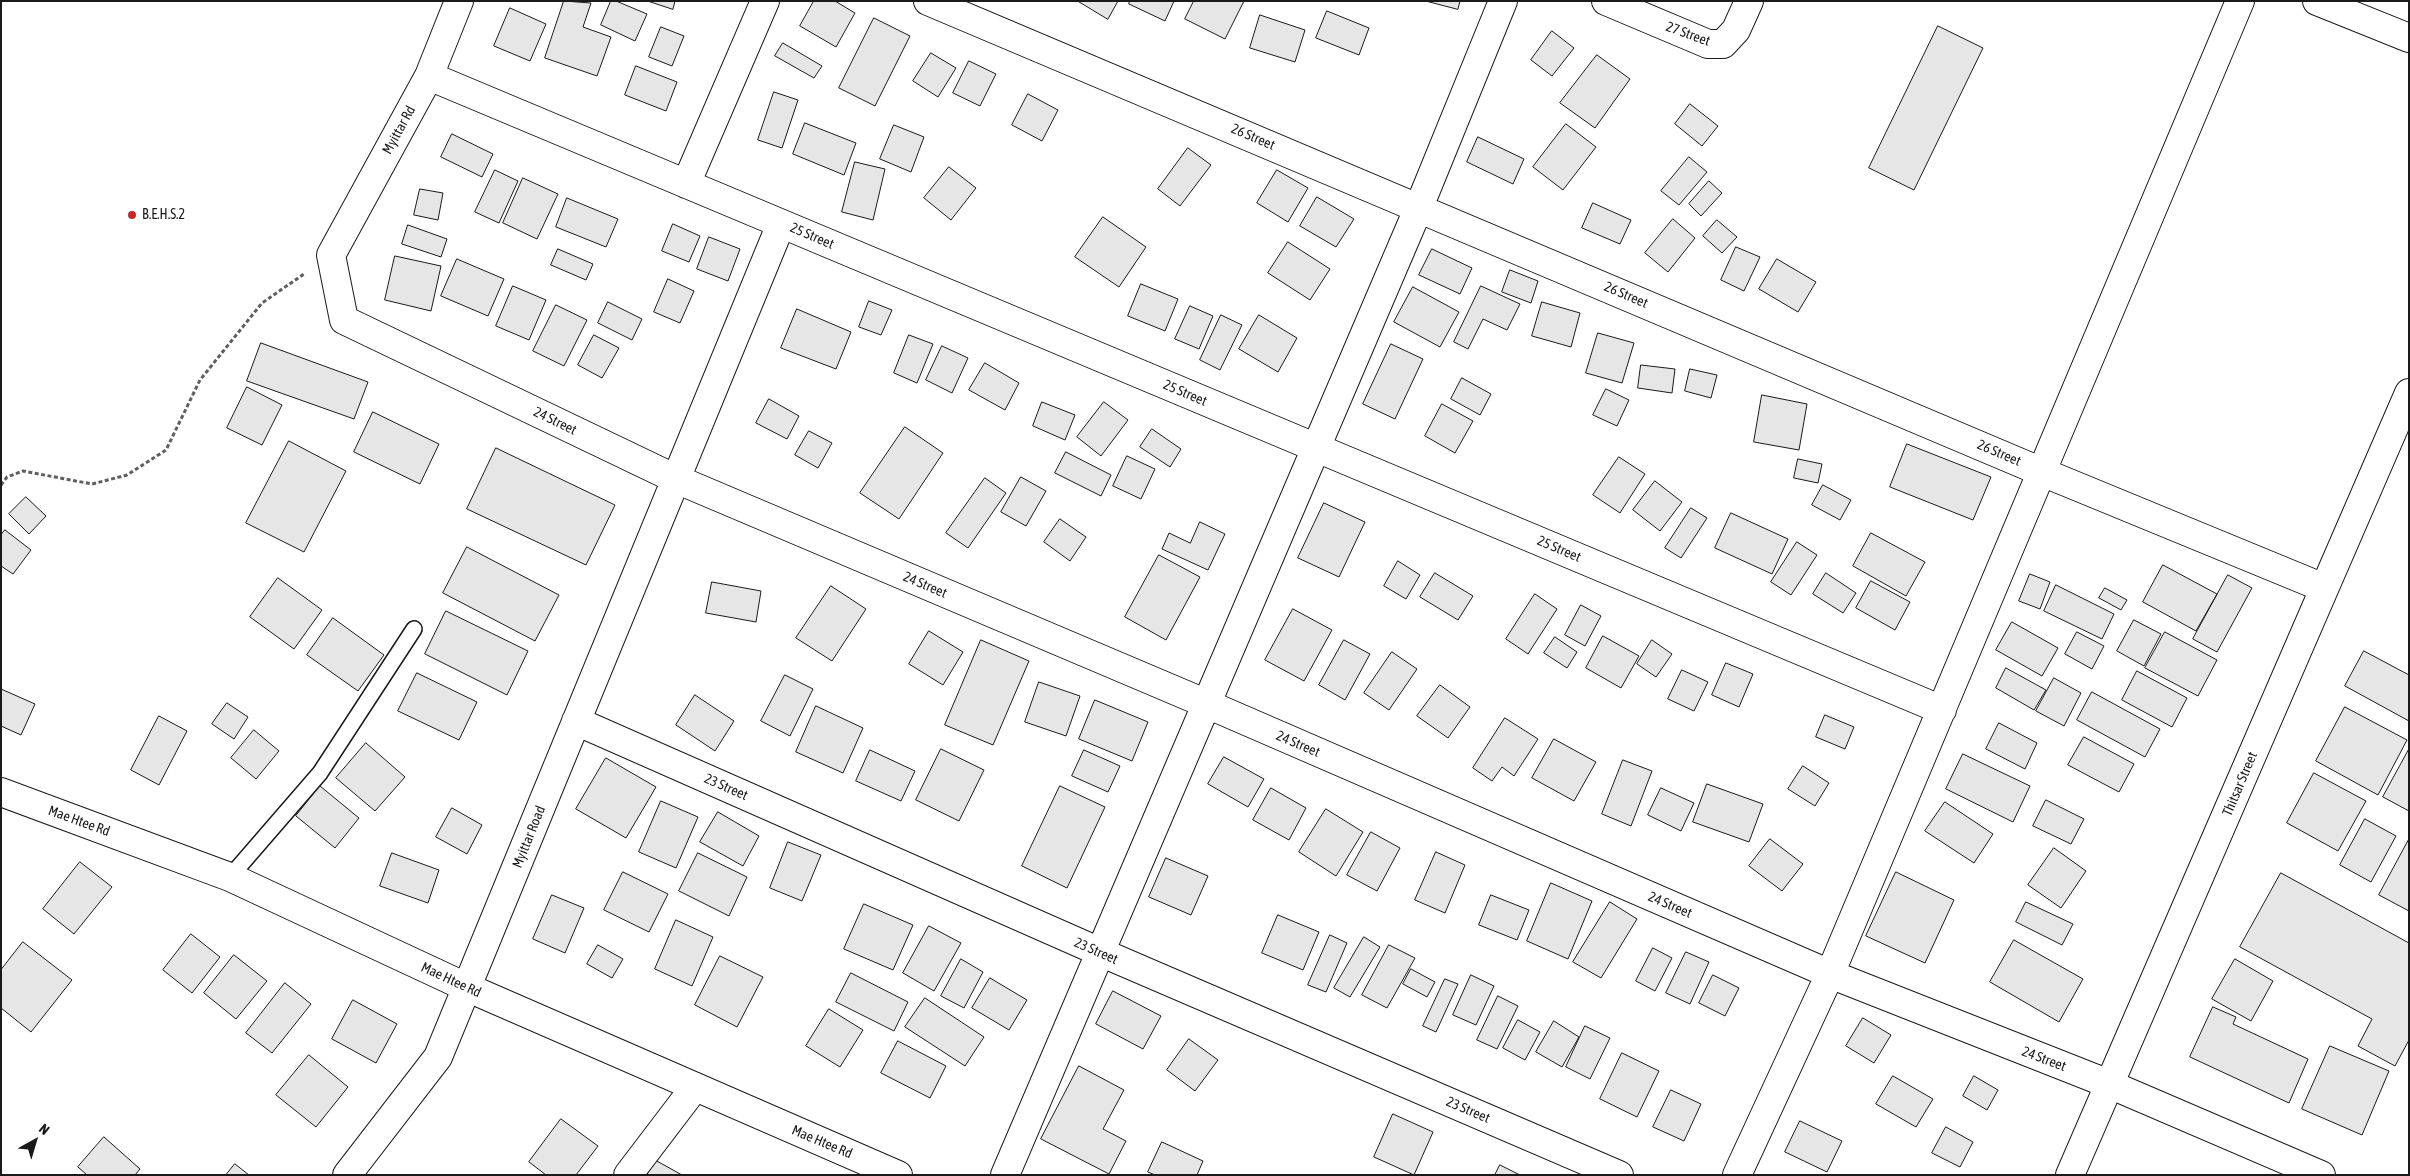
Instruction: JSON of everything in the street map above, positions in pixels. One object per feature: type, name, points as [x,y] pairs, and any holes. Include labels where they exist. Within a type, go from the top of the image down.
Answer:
[{"type":"street","name":"Myittar Rd","points":[[331,255],[429,76],[459,1]]},
{"type":"street","points":[[686,184],[765,1]]},
{"type":"street","name":"26 Street","points":[[928,1],[2042,472],[2324,588]]},
{"type":"street","points":[[1005,1175],[1419,207],[1503,1]]},
{"type":"street","name":"27 Street","points":[[1606,1],[1708,44],[1723,44],[1736,30],[1749,1]]},
{"type":"street","points":[[1737,1175],[1830,974],[2240,1]]},
{"type":"street","points":[[2317,1],[2409,38]]},
{"type":"street","name":"25 Street","points":[[429,76],[1942,710]]},
{"type":"street","name":"Myittar Road","points":[[346,1175],[438,1057],[781,224]]},
{"type":"street","name":"24 Street","points":[[331,255],[344,320],[676,479],[1206,704],[1830,974],[2109,1084],[2321,1175]]},
{"type":"street","name":"Thitsar Street","points":[[2070,1175],[2409,393]]},
{"type":"street","name":"23 Street","points":[[576,721],[1100,952],[1619,1175]]},
{"type":"street","name":"Mae Htee Rd","points":[[1,792],[230,877],[466,987],[898,1175]]},
{"type":"street","points":[[628,1175],[695,1087]]},
{"type":"lane","points":[[230,877],[320,773],[414,628]]},
{"type":"path","points":[[1,485],[8,477],[23,471],[92,484],[127,475],[166,450],[200,380],[262,304],[331,255]]},
{"type":"building","points":[[564,1],[591,3],[583,27],[611,37],[597,76],[545,58]]},
{"type":"building","points":[[611,1],[616,1],[647,14],[635,41],[601,25]]},
{"type":"building","points":[[648,1],[675,1],[673,9]]},
{"type":"building","points":[[814,1],[835,1],[855,13],[836,47],[800,26]]},
{"type":"building","points":[[1078,1],[1118,1],[1108,19]]},
{"type":"building","points":[[1130,1],[1174,1],[1165,21],[1129,4]]},
{"type":"building","points":[[1194,1],[1244,1],[1225,39],[1185,19]]},
{"type":"building","points":[[1426,1],[1460,1],[1458,9]]},
{"type":"building","points":[[510,8],[546,24],[530,61],[494,46]]},
{"type":"building","points":[[1327,11],[1369,28],[1359,55],[1316,38]]},
{"type":"building","points":[[1260,15],[1305,30],[1295,62],[1250,48]]},
{"type":"building","points":[[874,18],[910,36],[875,106],[839,88]]},
{"type":"building","points":[[1938,26],[1983,48],[1914,190],[1869,168]]},
{"type":"building","points":[[661,27],[684,36],[672,66],[649,57]]},
{"type":"building","points":[[1552,31],[1574,48],[1552,76],[1531,60]]},
{"type":"building","points":[[783,43],[822,66],[814,78],[775,56]]},
{"type":"building","points":[[931,53],[956,68],[938,97],[913,81]]},
{"type":"building","points":[[1597,55],[1630,79],[1595,128],[1560,103]]},
{"type":"building","points":[[969,61],[996,74],[980,106],[953,93]]},
{"type":"building","points":[[636,66],[677,82],[666,111],[625,95]]},
{"type":"building","points":[[774,92],[798,100],[782,148],[758,140]]},
{"type":"building","points":[[1028,94],[1058,110],[1042,141],[1012,125]]},
{"type":"building","points":[[1690,104],[1718,126],[1702,146],[1675,124]]},
{"type":"building","points":[[805,123],[856,143],[844,175],[793,154]]},
{"type":"building","points":[[1566,124],[1596,147],[1563,190],[1533,167]]},
{"type":"building","points":[[894,125],[924,137],[911,172],[880,159]]},
{"type":"building","points":[[452,134],[493,154],[482,177],[441,157]]},
{"type":"building","points":[[1478,137],[1524,159],[1513,184],[1467,162]]},
{"type":"building","points":[[1188,148],[1211,165],[1180,206],[1158,189]]},
{"type":"building","points":[[1689,157],[1707,172],[1679,205],[1661,191]]},
{"type":"building","points":[[855,162],[885,169],[873,220],[842,212]]},
{"type":"building","points":[[949,167],[976,188],[951,220],[924,198]]},
{"type":"building","points":[[495,170],[518,181],[499,223],[475,212]]},
{"type":"building","points":[[1277,170],[1308,188],[1288,222],[1257,203]]},
{"type":"building","points":[[523,178],[558,194],[537,239],[503,223]]},
{"type":"building","points":[[1709,181],[1722,193],[1701,216],[1689,204]]},
{"type":"building","points":[[420,189],[443,193],[438,220],[414,215]]},
{"type":"building","points":[[1317,197],[1354,219],[1336,247],[1300,226]]},
{"type":"building","points":[[567,198],[618,219],[606,247],[556,227]]},
{"type":"building","points":[[1593,203],[1631,220],[1620,244],[1582,228]]},
{"type":"building","points":[[1103,217],[1146,247],[1119,287],[1075,257]]},
{"type":"building","points":[[1673,219],[1695,238],[1668,272],[1645,253]]},
{"type":"building","points":[[1717,220],[1737,237],[1722,253],[1703,236]]},
{"type":"building","points":[[673,224],[700,236],[689,262],[662,251]]},
{"type":"building","points":[[408,225],[447,239],[441,257],[402,244]]},
{"type":"building","points":[[709,237],[740,249],[728,281],[697,269]]},
{"type":"building","points":[[1288,242],[1330,269],[1310,300],[1268,273]]},
{"type":"building","points":[[1736,247],[1760,257],[1744,291],[1721,280]]},
{"type":"building","points":[[558,249],[593,264],[586,280],[551,265]]},
{"type":"building","points":[[1432,249],[1472,268],[1460,294],[1419,275]]},
{"type":"building","points":[[395,256],[441,266],[431,311],[385,300]]},
{"type":"building","points":[[457,259],[504,279],[488,316],[441,296]]},
{"type":"building","points":[[1777,259],[1816,282],[1798,312],[1759,289]]},
{"type":"building","points":[[1510,270],[1538,281],[1531,303],[1502,292]]},
{"type":"building","points":[[668,279],[694,291],[680,323],[654,312]]},
{"type":"building","points":[[1141,284],[1178,299],[1165,331],[1128,316]]},
{"type":"building","points":[[513,286],[546,300],[529,340],[496,326]]},
{"type":"building","points":[[1481,286],[1520,304],[1507,330],[1483,319],[1468,349],[1454,342]]},
{"type":"building","points":[[1413,287],[1459,312],[1440,347],[1394,322]]},
{"type":"building","points":[[869,301],[892,310],[881,335],[859,327]]},
{"type":"building","points":[[608,302],[642,319],[632,340],[598,323]]},
{"type":"building","points":[[1542,302],[1580,313],[1571,347],[1532,336]]},
{"type":"building","points":[[556,305],[587,320],[564,366],[533,351]]},
{"type":"building","points":[[1190,306],[1213,316],[1199,349],[1175,339]]},
{"type":"building","points":[[797,309],[851,332],[836,369],[781,348]]},
{"type":"building","points":[[1221,315],[1242,325],[1220,370],[1200,360]]},
{"type":"building","points":[[1259,315],[1297,338],[1278,372],[1239,349]]},
{"type":"building","points":[[1598,333],[1634,343],[1622,383],[1586,373]]},
{"type":"building","points":[[594,335],[619,348],[602,378],[578,365]]},
{"type":"building","points":[[909,335],[933,344],[917,383],[894,373]]},
{"type":"building","points":[[261,343],[368,382],[354,419],[247,381]]},
{"type":"building","points":[[1391,344],[1423,359],[1395,419],[1363,404]]},
{"type":"building","points":[[942,346],[968,358],[952,393],[926,380]]},
{"type":"building","points":[[985,363],[1019,383],[1005,410],[969,390]]},
{"type":"building","points":[[1641,365],[1675,369],[1672,393],[1638,388]]},
{"type":"building","points":[[1690,369],[1717,375],[1711,398],[1685,391]]},
{"type":"building","points":[[1462,378],[1491,394],[1480,415],[1451,399]]},
{"type":"building","points":[[247,387],[282,405],[262,445],[227,428]]},
{"type":"building","points":[[1606,389],[1629,400],[1617,426],[1593,415]]},
{"type":"building","points":[[1762,395],[1807,404],[1799,450],[1754,442]]},
{"type":"building","points":[[769,399],[799,416],[787,439],[756,423]]},
{"type":"building","points":[[1042,402],[1075,415],[1065,440],[1033,426]]},
{"type":"building","points":[[1104,402],[1128,420],[1101,456],[1077,437]]},
{"type":"building","points":[[1442,404],[1473,421],[1455,453],[1425,436]]},
{"type":"building","points":[[373,412],[439,444],[420,484],[354,452]]},
{"type":"building","points":[[905,427],[943,453],[899,519],[860,493]]},
{"type":"building","points":[[1152,429],[1181,449],[1170,467],[1140,447]]},
{"type":"building","points":[[809,431],[832,443],[818,468],[795,455]]},
{"type":"building","points":[[289,441],[346,471],[304,552],[246,523]]},
{"type":"building","points":[[1907,444],[1991,477],[1973,520],[1890,487]]},
{"type":"building","points":[[496,448],[615,505],[586,565],[467,509]]},
{"type":"building","points":[[1066,452],[1111,475],[1101,496],[1055,473]]},
{"type":"building","points":[[1127,456],[1155,469],[1141,499],[1113,486]]},
{"type":"building","points":[[1619,457],[1645,474],[1620,513],[1593,495]]},
{"type":"building","points":[[1798,459],[1822,464],[1818,483],[1794,478]]},
{"type":"building","points":[[1021,477],[1046,491],[1026,526],[1001,512]]},
{"type":"building","points":[[985,478],[1006,493],[968,548],[946,533]]},
{"type":"building","points":[[1655,481],[1682,502],[1660,531],[1633,510]]},
{"type":"building","points":[[1823,485],[1851,500],[1840,520],[1812,505]]},
{"type":"building","points":[[26,497],[46,516],[29,534],[9,514]]},
{"type":"building","points":[[1324,503],[1365,522],[1339,577],[1298,558]]},
{"type":"building","points":[[1691,508],[1707,518],[1681,558],[1665,548]]},
{"type":"building","points":[[1731,513],[1788,539],[1772,574],[1715,548]]},
{"type":"building","points":[[1060,519],[1086,537],[1070,561],[1044,542]]},
{"type":"building","points":[[1200,522],[1225,534],[1208,570],[1162,549],[1169,533],[1190,543]]},
{"type":"building","points":[[5,530],[31,550],[13,574],[1,566],[1,535]]},
{"type":"building","points":[[1871,533],[1925,562],[1906,596],[1853,566]]},
{"type":"building","points":[[1797,542],[1817,555],[1791,595],[1771,582]]},
{"type":"building","points":[[467,547],[559,595],[535,641],[443,593]]},
{"type":"building","points":[[1159,555],[1200,577],[1166,640],[1125,617]]},
{"type":"building","points":[[1398,561],[1420,575],[1406,599],[1384,586]]},
{"type":"building","points":[[2163,565],[2217,594],[2196,631],[2143,602]]},
{"type":"building","points":[[1435,573],[1473,596],[1458,620],[1420,597]]},
{"type":"building","points":[[1826,573],[1856,593],[1843,613],[1813,594]]},
{"type":"building","points":[[2030,574],[2050,582],[2040,609],[2019,601]]},
{"type":"building","points":[[2228,575],[2252,588],[2217,652],[2193,639]]},
{"type":"building","points":[[278,578],[322,610],[294,649],[250,617]]},
{"type":"building","points":[[1871,581],[1910,602],[1895,630],[1856,608]]},
{"type":"building","points":[[712,582],[761,591],[756,622],[706,613]]},
{"type":"building","points":[[2056,585],[2114,614],[2102,639],[2044,611]]},
{"type":"building","points":[[831,586],[866,609],[832,661],[796,638]]},
{"type":"building","points":[[2105,588],[2127,600],[2121,610],[2099,598]]},
{"type":"building","points":[[1535,594],[1557,609],[1528,654],[1506,639]]},
{"type":"building","points":[[1581,605],[1601,616],[1585,646],[1565,635]]},
{"type":"building","points":[[1293,609],[1332,630],[1304,681],[1265,660]]},
{"type":"building","points":[[446,611],[528,651],[507,695],[425,654]]},
{"type":"building","points":[[333,618],[384,655],[358,691],[307,655]]},
{"type":"building","points":[[2134,620],[2161,634],[2144,666],[2117,651]]},
{"type":"building","points":[[2012,622],[2058,648],[2042,676],[1996,650]]},
{"type":"building","points":[[929,631],[963,652],[943,685],[909,664]]},
{"type":"building","points":[[2077,632],[2104,646],[2092,669],[2065,654]]},
{"type":"building","points":[[2165,632],[2217,660],[2198,696],[2145,668]]},
{"type":"building","points":[[1603,636],[1639,656],[1621,688],[1586,668]]},
{"type":"building","points":[[1555,637],[1577,652],[1567,668],[1544,653]]},
{"type":"building","points":[[981,640],[1029,661],[993,745],[945,725]]},
{"type":"building","points":[[1344,640],[1370,654],[1345,700],[1319,685]]},
{"type":"building","points":[[1652,640],[1672,654],[1656,677],[1637,664]]},
{"type":"building","points":[[2364,651],[2409,675],[2409,721],[2345,686]]},
{"type":"building","points":[[1392,652],[1417,669],[1389,710],[1364,693]]},
{"type":"building","points":[[1726,663],[1753,674],[1739,707],[1712,695]]},
{"type":"building","points":[[2006,668],[2046,690],[2034,710],[1996,688]]},
{"type":"building","points":[[1682,670],[1708,682],[1694,711],[1668,699]]},
{"type":"building","points":[[2137,671],[2187,698],[2172,727],[2122,700]]},
{"type":"building","points":[[417,673],[477,702],[459,740],[398,711]]},
{"type":"building","points":[[785,675],[813,689],[790,736],[761,721]]},
{"type":"building","points":[[2054,678],[2081,693],[2064,726],[2036,711]]},
{"type":"building","points":[[1039,682],[1080,696],[1066,736],[1025,722]]},
{"type":"building","points":[[1440,685],[1470,707],[1448,738],[1417,716]]},
{"type":"building","points":[[1,689],[35,704],[21,735],[1,726]]},
{"type":"building","points":[[2092,692],[2160,729],[2145,757],[2077,720]]},
{"type":"building","points":[[695,695],[734,721],[715,751],[676,725]]},
{"type":"building","points":[[1095,700],[1148,722],[1132,761],[1079,739]]},
{"type":"building","points":[[227,703],[248,717],[234,739],[212,724]]},
{"type":"building","points":[[816,706],[863,728],[843,773],[796,752]]},
{"type":"building","points":[[2345,707],[2407,740],[2378,795],[2316,761]]},
{"type":"building","points":[[1825,715],[1854,727],[1845,749],[1816,737]]},
{"type":"building","points":[[159,716],[187,731],[159,785],[131,770]]},
{"type":"building","points":[[1505,718],[1538,739],[1514,776],[1502,767],[1492,781],[1473,768]]},
{"type":"building","points":[[1999,723],[2037,743],[2025,769],[1986,749]]},
{"type":"building","points":[[254,730],[279,751],[256,779],[231,758]]},
{"type":"building","points":[[2084,737],[2134,764],[2119,792],[2068,765]]},
{"type":"building","points":[[1554,739],[1596,762],[1574,801],[1532,778]]},
{"type":"building","points":[[366,743],[405,777],[375,811],[336,778]]},
{"type":"building","points":[[941,749],[984,770],[959,821],[916,800]]},
{"type":"building","points":[[2409,749],[2409,811],[2383,797]]},
{"type":"building","points":[[870,750],[915,771],[901,801],[856,781]]},
{"type":"building","points":[[1084,750],[1120,766],[1108,792],[1072,776]]},
{"type":"building","points":[[1963,754],[2030,786],[2013,822],[1946,789]]},
{"type":"building","points":[[1224,757],[1264,779],[1248,807],[1208,784]]},
{"type":"building","points":[[606,758],[656,787],[626,838],[576,809]]},
{"type":"building","points":[[1623,760],[1652,771],[1631,826],[1602,814]]},
{"type":"building","points":[[1803,766],[1829,783],[1815,806],[1788,789]]},
{"type":"building","points":[[2314,773],[2366,801],[2338,851],[2287,823]]},
{"type":"building","points":[[1707,784],[1763,804],[1749,842],[1693,822]]},
{"type":"building","points":[[320,786],[359,818],[335,848],[296,816]]},
{"type":"building","points":[[1060,786],[1105,807],[1067,888],[1022,866]]},
{"type":"building","points":[[1271,788],[1306,808],[1289,840],[1253,820]]},
{"type":"building","points":[[1661,788],[1694,803],[1681,831],[1648,815]]},
{"type":"building","points":[[2046,800],[2084,819],[2071,844],[2033,826]]},
{"type":"building","points":[[661,801],[698,817],[676,868],[639,852]]},
{"type":"building","points":[[1945,802],[1993,834],[1974,863],[1925,831]]},
{"type":"building","points":[[452,808],[482,825],[467,854],[436,837]]},
{"type":"building","points":[[1326,809],[1363,832],[1336,876],[1299,852]]},
{"type":"building","points":[[718,812],[759,836],[743,866],[700,842]]},
{"type":"building","points":[[2365,819],[2396,836],[2371,882],[2340,865]]},
{"type":"building","points":[[1371,832],[1400,848],[1377,891],[1347,875]]},
{"type":"building","points":[[1770,839],[1803,864],[1782,891],[1749,866]]},
{"type":"building","points":[[2409,839],[2409,911],[2379,895]]},
{"type":"building","points":[[788,842],[821,855],[802,901],[770,888]]},
{"type":"building","points":[[2054,848],[2086,871],[2061,908],[2028,885]]},
{"type":"building","points":[[1436,852],[1465,865],[1445,913],[1415,900]]},
{"type":"building","points":[[392,853],[439,870],[428,903],[380,886]]},
{"type":"building","points":[[698,853],[747,877],[729,916],[679,891]]},
{"type":"building","points":[[1166,858],[1208,876],[1191,915],[1149,897]]},
{"type":"building","points":[[80,862],[112,887],[74,934],[43,909]]},
{"type":"building","points":[[623,872],[668,894],[649,932],[604,910]]},
{"type":"building","points":[[1896,872],[1954,900],[1925,963],[1866,936]]},
{"type":"building","points":[[2281,873],[2409,943],[2409,1040],[2395,1066],[2358,1046],[2372,1019],[2240,947]]},
{"type":"building","points":[[1551,883],[1592,901],[1568,959],[1527,941]]},
{"type":"building","points":[[552,895],[584,908],[565,953],[533,939]]},
{"type":"building","points":[[1491,895],[1529,910],[1517,940],[1479,925]]},
{"type":"building","points":[[1610,902],[1637,919],[1601,978],[1573,962]]},
{"type":"building","points":[[2026,902],[2073,924],[2062,945],[2016,922]]},
{"type":"building","points":[[864,904],[913,925],[893,970],[844,949]]},
{"type":"building","points":[[1278,915],[1319,932],[1303,970],[1262,953]]},
{"type":"building","points":[[676,920],[713,937],[692,986],[655,969]]},
{"type":"building","points":[[929,926],[961,943],[934,991],[903,973]]},
{"type":"building","points":[[191,934],[220,957],[192,993],[163,970]]},
{"type":"building","points":[[1330,935],[1347,943],[1326,992],[1308,985]]},
{"type":"building","points":[[1364,937],[1380,947],[1350,997],[1334,988]]},
{"type":"building","points":[[2014,940],[2083,979],[2059,1022],[1990,982]]},
{"type":"building","points":[[23,942],[72,980],[31,1032],[1,1008],[1,970]]},
{"type":"building","points":[[598,945],[623,959],[612,978],[587,964]]},
{"type":"building","points":[[1389,945],[1415,958],[1387,1008],[1362,995]]},
{"type":"building","points":[[1653,948],[1672,958],[1655,991],[1636,981]]},
{"type":"building","points":[[1686,952],[1709,962],[1690,1004],[1666,993]]},
{"type":"building","points":[[234,955],[267,981],[236,1019],[204,993]]},
{"type":"building","points":[[720,956],[763,977],[737,1027],[695,1005]]},
{"type":"building","points":[[961,959],[983,972],[964,1008],[941,996]]},
{"type":"building","points":[[2235,959],[2273,981],[2251,1021],[2212,999]]},
{"type":"building","points":[[1411,969],[1435,982],[1427,997],[1403,984]]},
{"type":"building","points":[[851,973],[908,1002],[894,1031],[836,1002]]},
{"type":"building","points":[[1471,975],[1494,986],[1476,1025],[1453,1015]]},
{"type":"building","points":[[1713,975],[1739,988],[1725,1016],[1699,1003]]},
{"type":"building","points":[[990,978],[1027,1000],[1009,1030],[972,1008]]},
{"type":"building","points":[[1445,979],[1458,984],[1436,1032],[1423,1026]]},
{"type":"building","points":[[285,983],[311,1004],[272,1053],[246,1033]]},
{"type":"building","points":[[1113,991],[1161,1016],[1143,1049],[1096,1024]]},
{"type":"building","points":[[1498,996],[1518,1006],[1497,1049],[1477,1040]]},
{"type":"building","points":[[925,998],[984,1037],[965,1066],[905,1027]]},
{"type":"building","points":[[353,1000],[397,1024],[376,1063],[332,1039]]},
{"type":"building","points":[[2213,1007],[2236,1017],[2233,1024],[2308,1059],[2289,1103],[2190,1057]]},
{"type":"building","points":[[829,1009],[863,1030],[840,1067],[806,1046]]},
{"type":"building","points":[[1863,1018],[1891,1035],[1874,1063],[1846,1046]]},
{"type":"building","points":[[1518,1020],[1540,1032],[1525,1060],[1503,1048]]},
{"type":"building","points":[[1554,1021],[1579,1037],[1562,1067],[1536,1052]]},
{"type":"building","points":[[1585,1026],[1610,1038],[1590,1079],[1566,1067]]},
{"type":"building","points":[[1189,1039],[1218,1060],[1195,1091],[1167,1070]]},
{"type":"building","points":[[898,1041],[946,1066],[930,1098],[881,1073]]},
{"type":"building","points":[[2330,1046],[2389,1071],[2362,1135],[2302,1109]]},
{"type":"building","points":[[1622,1053],[1659,1071],[1637,1117],[1600,1099]]},
{"type":"building","points":[[309,1055],[348,1087],[316,1127],[276,1095]]},
{"type":"building","points":[[1079,1066],[1124,1090],[1103,1129],[1126,1141],[1109,1174],[1041,1139]]},
{"type":"building","points":[[1893,1076],[1933,1099],[1916,1127],[1876,1104]]},
{"type":"building","points":[[1974,1076],[1998,1090],[1987,1110],[1963,1096]]},
{"type":"building","points":[[1671,1090],[1701,1104],[1684,1141],[1653,1127]]},
{"type":"building","points":[[1393,1114],[1433,1132],[1414,1175],[1374,1157]]},
{"type":"building","points":[[561,1119],[598,1146],[576,1175],[546,1175],[529,1162]]},
{"type":"building","points":[[1800,1121],[1842,1141],[1827,1172],[1785,1152]]},
{"type":"building","points":[[1946,1127],[1973,1142],[1960,1167],[1932,1153]]},
{"type":"building","points":[[104,1137],[140,1169],[135,1175],[87,1175],[78,1167]]},
{"type":"building","points":[[1162,1142],[1203,1161],[1197,1175],[1155,1175],[1148,1172]]},
{"type":"building","points":[[655,1160],[682,1175],[647,1175]]},
{"type":"building","points":[[235,1164],[249,1175],[226,1175]]},
{"type":"building","points":[[1500,1165],[1520,1175],[1495,1175]]},
{"type":"place","name":"B.E.H.S.2","points":[[132,215]]}]
